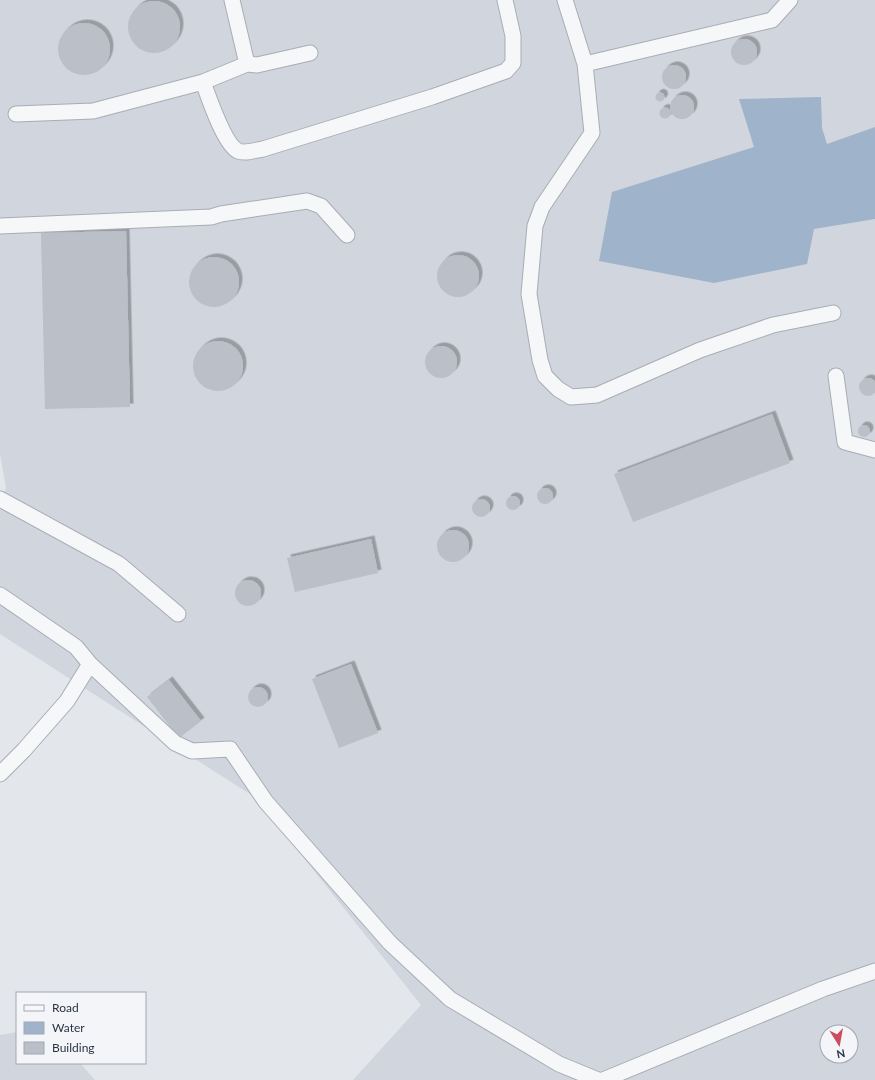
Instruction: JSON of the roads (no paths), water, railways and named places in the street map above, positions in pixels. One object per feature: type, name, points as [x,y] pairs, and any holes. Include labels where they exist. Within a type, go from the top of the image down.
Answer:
[{"type":"street","points":[[232,0],[247,64]]},
{"type":"street","points":[[202,82],[226,140],[239,152],[263,149],[432,97],[506,71],[513,64],[514,36],[505,0]]},
{"type":"street","points":[[565,0],[585,64],[592,133],[542,207],[535,226],[529,294],[540,360],[546,376],[558,389],[571,397],[597,395],[714,345],[773,325],[833,313]]},
{"type":"street","points":[[585,64],[772,20],[790,0]]},
{"type":"street","points":[[16,114],[93,112],[202,82],[247,64],[258,65],[310,53]]},
{"type":"street","points":[[0,226],[211,217],[221,214],[307,202],[321,206],[347,235]]},
{"type":"street","points":[[836,376],[845,442],[875,450]]},
{"type":"street","points":[[0,499],[120,564],[178,614]]},
{"type":"street","points":[[0,595],[76,647],[90,664],[175,743],[192,752],[230,749],[266,802],[390,942],[450,999],[559,1064],[598,1080]]},
{"type":"street","points":[[0,774],[24,750],[67,701],[90,664]]},
{"type":"street","points":[[603,1080],[823,989],[875,971]]},
{"type":"water","points":[[821,97],[822,128],[827,144],[875,127],[875,219],[814,229],[807,264],[714,283],[599,261],[612,192],[754,147],[739,99]]}]
